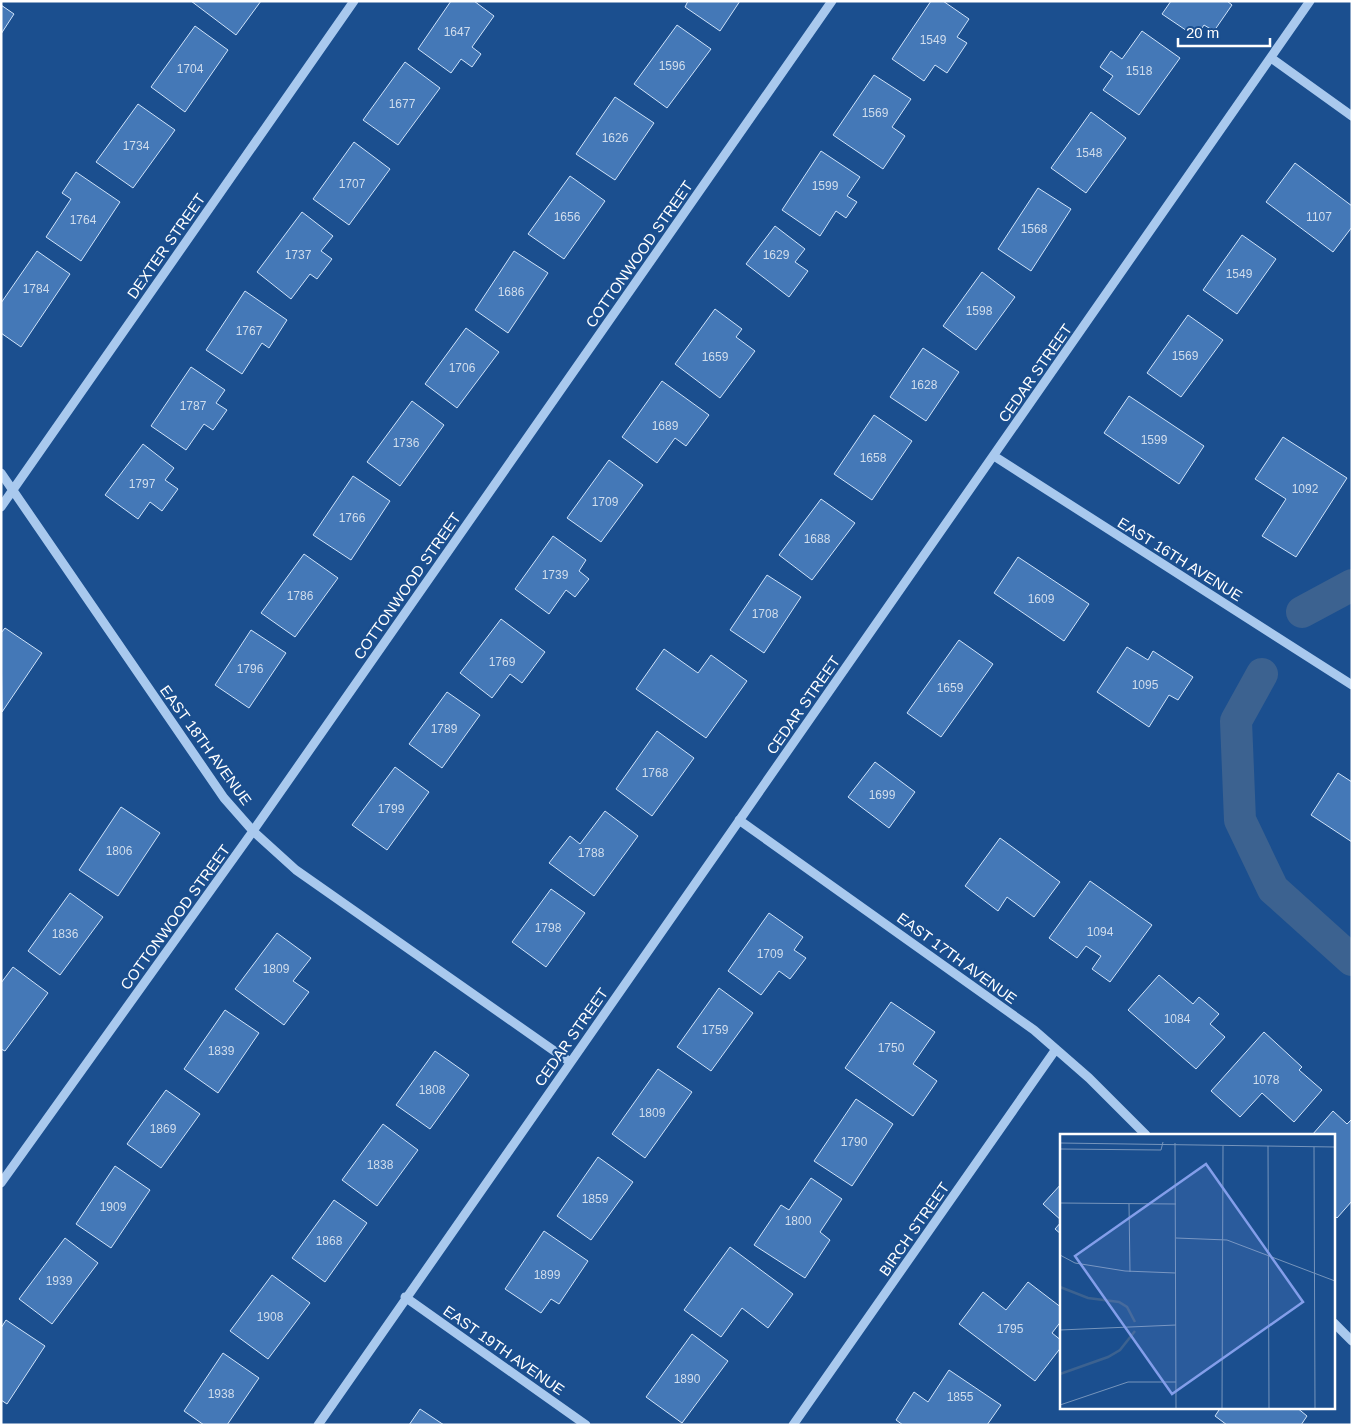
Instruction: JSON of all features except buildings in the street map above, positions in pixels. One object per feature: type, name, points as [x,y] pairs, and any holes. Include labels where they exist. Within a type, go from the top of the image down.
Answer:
[{"type":"street","name":"DEXTER STREET","points":[[1,507],[354,1]]},
{"type":"street","name":"COTTONWOOD STREET","points":[[1,1184],[253,831],[832,1]]},
{"type":"street","name":"CEDAR STREET","points":[[318,1425],[405,1297],[1310,1]]},
{"type":"street","points":[[1271,58],[1352,116]]},
{"type":"street","name":"EAST 16TH AVENUE","points":[[994,456],[1352,684]]},
{"type":"street","name":"EAST 18TH AVENUE","points":[[1,473],[224,798],[253,831],[296,870],[570,1062]]},
{"type":"street","name":"EAST 17TH AVENUE","points":[[739,820],[1034,1030],[1145,1134]]},
{"type":"street","name":"BIRCH STREET","points":[[793,1425],[1056,1050]]},
{"type":"street","name":"EAST 19TH AVENUE","points":[[405,1297],[586,1425]]},
{"type":"street","points":[[1336,1326],[1352,1341]]},
{"type":"waterway","points":[[1302,612],[1352,585]]},
{"type":"waterway","points":[[1262,674],[1236,721],[1240,820],[1273,889],[1352,960]]}]
